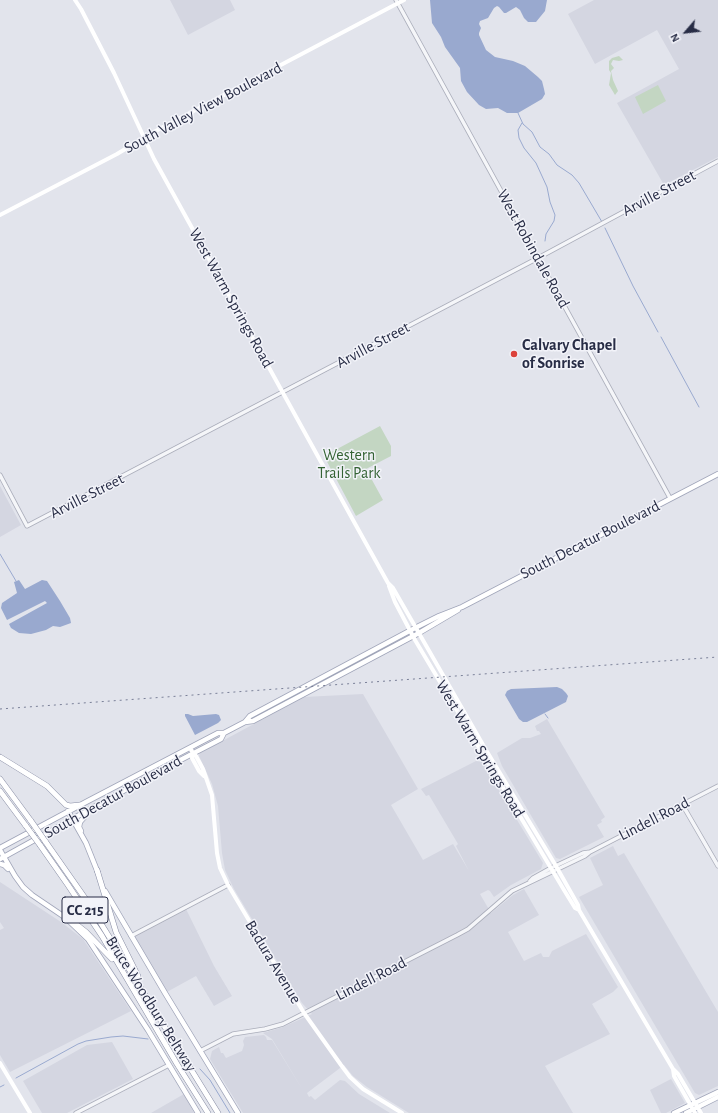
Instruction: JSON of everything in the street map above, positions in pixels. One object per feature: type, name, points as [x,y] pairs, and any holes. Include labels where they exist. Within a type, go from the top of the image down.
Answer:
[{"type":"highway","points":[[0,757],[38,780],[68,805],[80,805]]},
{"type":"highway","name":"Bruce Woodbury Beltway","points":[[0,779],[87,901],[218,1113]]},
{"type":"highway","name":"Bruce Woodbury Beltway","points":[[0,791],[40,845],[102,936],[207,1113]]},
{"type":"highway","points":[[59,798],[68,811]]},
{"type":"highway","points":[[97,870],[116,932],[154,1008]]},
{"type":"highway","points":[[66,918],[86,932],[111,957],[126,977]]},
{"type":"main road","name":"West Warm Springs Road","points":[[77,0],[114,73],[144,139],[388,583],[395,602],[410,631],[554,869],[578,905],[579,910],[673,1069],[678,1074],[695,1108],[701,1113]]},
{"type":"main road","name":"South Valley View Boulevard","points":[[0,215],[82,173],[164,127],[397,2],[404,0]]},
{"type":"main road","name":"South Decatur Boulevard","points":[[0,849],[68,811],[190,748],[245,722],[253,721],[419,633],[462,607],[718,474]]},
{"type":"main road","name":"West Warm Springs Road","points":[[388,583],[393,588],[554,869]]},
{"type":"main road","name":"South Decatur Boulevard","points":[[245,722],[250,716],[415,628],[438,616],[462,607]]},
{"type":"main road","name":"South Decatur Boulevard","points":[[2,858],[221,739],[224,733]]},
{"type":"main road","name":"Badura Avenue","points":[[190,748],[203,769],[204,776],[212,795],[217,853],[220,868],[228,886],[304,1013],[350,1077],[364,1089],[402,1113]]},
{"type":"main road","points":[[93,809],[79,823],[79,827],[105,892],[238,1113]]},
{"type":"main road","points":[[68,811],[86,843]]},
{"type":"main road","points":[[0,849],[2,858],[15,876]]},
{"type":"main road","points":[[0,864],[6,866],[32,895],[66,918],[88,939],[139,1016],[198,1113]]},
{"type":"main road","points":[[0,1063],[30,1113]]},
{"type":"main road","points":[[674,1113],[695,1108],[718,1092]]},
{"type":"main road","points":[[686,1113],[718,1097]]},
{"type":"street","name":"West Robindale Road","points":[[397,2],[670,498]]},
{"type":"street","name":"Arville Street","points":[[0,474],[27,526],[538,258],[718,161]]},
{"type":"street","name":"Lindell Road","points":[[200,1051],[233,1034],[265,1029],[283,1024],[468,929],[503,897],[533,878],[585,856],[590,852],[718,786]]},
{"type":"street","points":[[682,804],[718,866]]},
{"type":"street","points":[[131,936],[228,886]]},
{"type":"street","points":[[76,1113],[169,1064]]},
{"type":"shaded area","points":[[170,0],[230,0],[235,10],[188,35]]},
{"type":"shaded area","points":[[594,0],[718,0],[718,157],[664,185],[617,103],[679,69],[657,30],[595,64],[568,14]]},
{"type":"shaded area","points":[[0,486],[21,525],[0,537]]},
{"type":"shaded area","points":[[363,694],[418,789],[391,805],[423,860],[453,844],[469,871],[456,846],[458,844],[429,795],[426,796],[421,789],[476,761],[482,762],[543,863],[541,869],[511,885],[494,897],[488,890],[480,894],[491,913],[513,895],[524,889],[539,915],[508,932],[524,961],[541,953],[543,957],[549,957],[552,951],[586,934],[618,987],[613,992],[592,1004],[610,1034],[545,1066],[573,1113],[409,1113],[367,1087],[353,1076],[344,1065],[307,1093],[309,1097],[311,1096],[315,1100],[340,1080],[345,1081],[359,1094],[390,1113],[243,1113],[210,1059],[212,1051],[219,1047],[221,1053],[223,1053],[226,1058],[242,1051],[245,1037],[264,1035],[267,1040],[272,1040],[304,1092],[272,1039],[263,1033],[283,1027],[312,1014],[302,1003],[234,889],[225,870],[218,806],[212,784],[199,756],[200,753],[304,697]]},
{"type":"shaded area","points":[[547,719],[605,817],[601,820],[602,822],[597,825],[604,837],[560,859],[556,858],[502,766],[497,753],[522,738],[530,738],[541,734],[537,731],[535,726]]},
{"type":"shaded area","points":[[613,846],[618,856],[624,853],[718,1012],[718,1086],[699,1095],[695,1093],[579,897],[603,885],[590,858]]},
{"type":"shaded area","points":[[0,882],[61,922],[83,939],[131,1011],[10,1072],[0,1055],[0,930],[4,928],[0,922]]},
{"type":"shaded area","points":[[186,909],[214,966],[232,996],[214,1006],[196,976],[165,993],[131,936]]},
{"type":"shaded area","points":[[112,1042],[133,1079],[67,1113],[42,1113],[23,1081],[87,1045]]},
{"type":"shaded area","points":[[671,1079],[685,1103],[666,1113],[661,1113],[650,1090]]},
{"type":"shaded area","points":[[184,1094],[194,1113],[151,1113]]},
{"type":"green space","points":[[619,56],[623,60],[613,60],[611,64],[614,68],[611,71],[613,80],[618,91],[615,95],[609,85],[611,73],[609,70],[609,61],[612,58]]},
{"type":"green space","points":[[658,85],[666,101],[643,114],[635,97]]},
{"type":"green space","name":"Western Trails Park","points":[[380,426],[391,446],[391,456],[366,469],[383,500],[356,516],[324,456]]},
{"type":"water","points":[[430,0],[547,0],[545,11],[536,22],[528,22],[520,10],[516,7],[504,13],[497,6],[488,18],[480,21],[479,24],[481,28],[479,35],[486,50],[495,57],[513,61],[525,66],[542,81],[545,94],[542,99],[518,113],[507,113],[498,108],[486,109],[479,105],[467,92],[461,81],[460,68],[445,47],[441,37],[432,23]]},
{"type":"water","points":[[19,580],[25,589],[42,580],[47,581],[70,618],[71,623],[60,627],[53,626],[46,630],[31,634],[19,633],[11,628],[9,624],[47,603],[45,601],[7,620],[1,608],[2,603],[17,593],[14,582]]},
{"type":"water","points":[[557,687],[562,689],[568,696],[566,702],[527,722],[523,722],[519,719],[505,695],[507,691],[511,689]]},
{"type":"water","points":[[185,714],[193,716],[216,714],[219,715],[221,720],[195,735],[185,716]]},
{"type":"waterway","points":[[518,113],[523,124],[532,132],[540,147],[549,154],[557,165],[572,175],[579,183],[602,222]]},
{"type":"waterway","points":[[522,123],[518,130],[519,138],[524,148],[536,163],[547,187],[550,202],[555,215],[554,221],[546,234],[545,241]]},
{"type":"waterway","points":[[605,228],[633,286],[658,332]]},
{"type":"waterway","points":[[661,337],[699,407]]},
{"type":"waterway","points":[[0,554],[16,581]]},
{"type":"waterway","points":[[545,714],[548,718]]},
{"type":"waterway","points":[[16,1078],[86,1041],[123,1036],[148,1039]]},
{"type":"waterway","points":[[200,1069],[210,1080],[230,1113]]},
{"type":"waterway","points":[[0,1087],[4,1085]]},
{"type":"railway","points":[[0,709],[718,657]]},
{"type":"place","name":"Calvary Chapel of Sonrise","points":[[514,354]]}]
